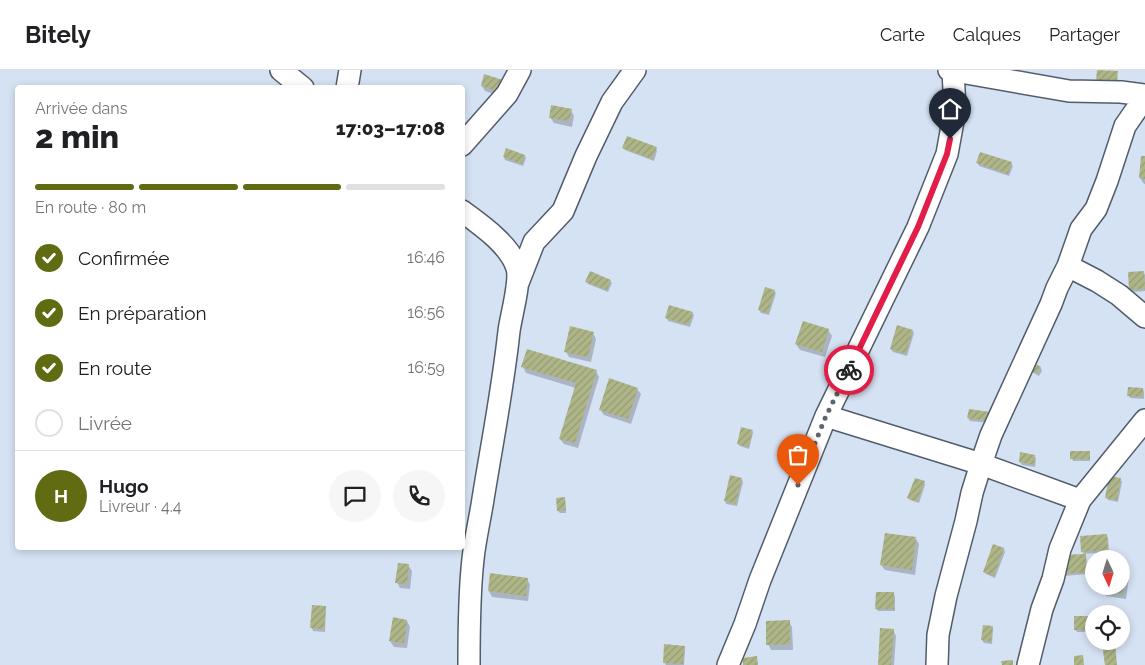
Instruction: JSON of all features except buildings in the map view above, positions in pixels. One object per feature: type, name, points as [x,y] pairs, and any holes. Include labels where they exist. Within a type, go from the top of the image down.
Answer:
[{"type":"street","points":[[281,70],[299,85]]},
{"type":"street","points":[[348,85],[350,70]]},
{"type":"street","points":[[465,142],[507,94],[520,70]]},
{"type":"street","points":[[469,665],[468,625],[473,558],[517,286],[534,242],[563,211],[586,156],[612,102],[635,70]]},
{"type":"street","points":[[728,665],[826,416],[918,227],[947,154],[955,110],[952,70],[1069,91],[1121,92],[1145,96],[1125,126],[1096,209],[1081,229],[1068,266],[992,435],[981,464],[946,596],[938,635],[937,665]]},
{"type":"street","points":[[465,214],[499,242],[511,255],[517,269],[517,286]]},
{"type":"street","points":[[1068,266],[1119,295],[1145,317]]},
{"type":"street","points":[[826,416],[981,464],[1080,500]]},
{"type":"street","points":[[1028,665],[1060,549],[1080,500],[1145,420]]},
{"type":"way so far","points":[[798,485],[826,416],[849,370]]},
{"type":"route","points":[[849,370],[918,227],[947,154],[950,139]]}]
